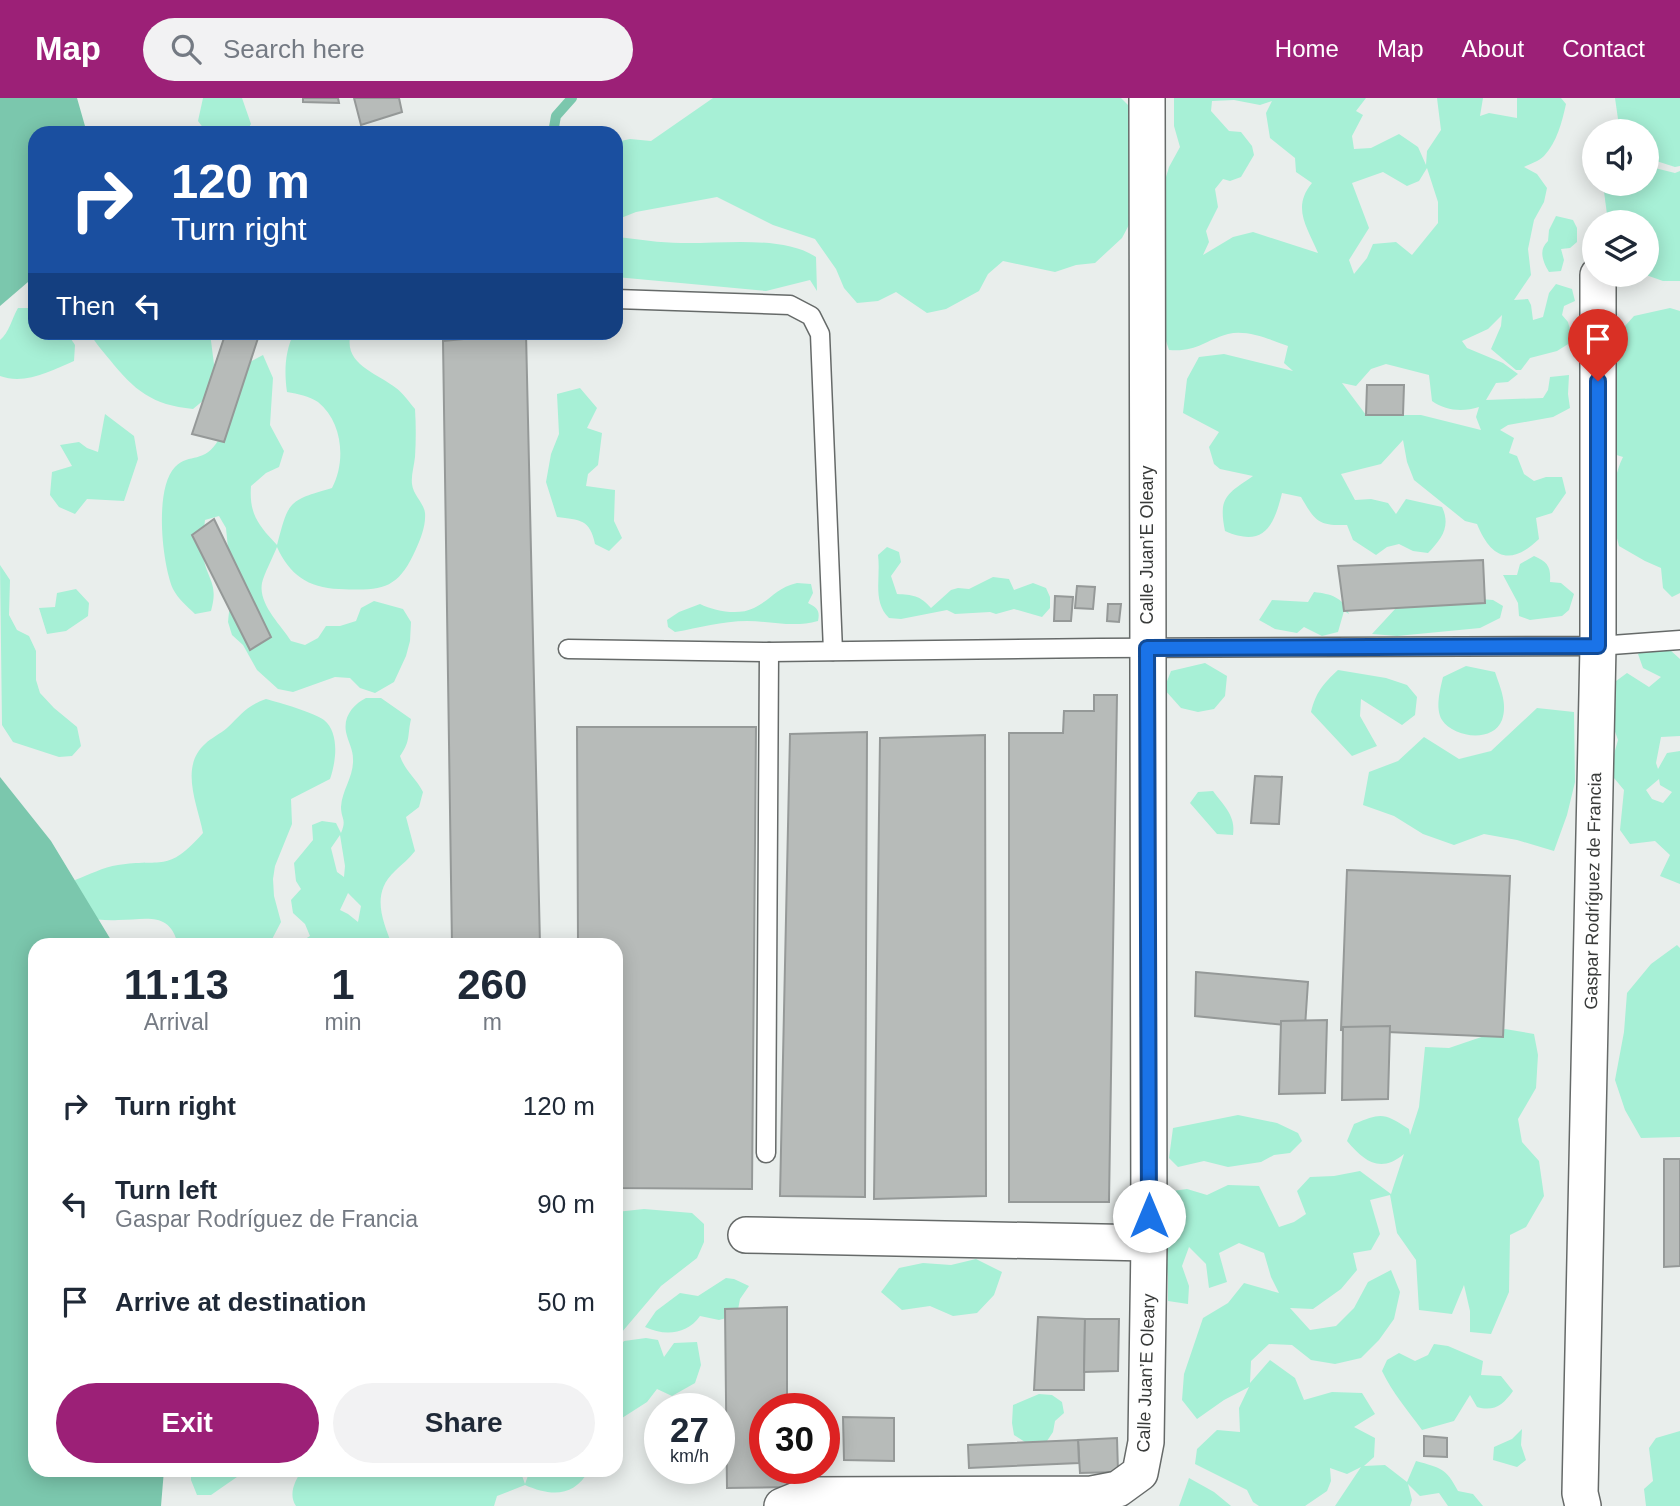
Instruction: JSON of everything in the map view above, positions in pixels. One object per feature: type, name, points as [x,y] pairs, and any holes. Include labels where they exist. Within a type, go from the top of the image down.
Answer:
[{"type":"street","name":"Calle Juan’E Oleary","points":[[782,1506],[809,1495],[1092,1494],[1118,1489],[1140,1473],[1146,1442],[1149,1243],[1147,98]]},
{"type":"street","name":"Gaspar Rodríguez de Francia","points":[[1583,1506],[1580,1479],[1598,646],[1598,287]]},
{"type":"street","points":[[746,1235],[1149,1243]]},
{"type":"lane","points":[[623,299],[790,305],[811,316],[820,334],[834,651]]},
{"type":"lane","points":[[568,649],[769,652],[1598,646],[1680,640]]},
{"type":"lane","points":[[766,1153],[769,652]]},
{"type":"shaded area","points":[[0,98],[77,98],[85,126],[28,126],[28,282],[0,306]]},
{"type":"shaded area","points":[[203,98],[242,98],[251,124],[202,126],[198,121]]},
{"type":"shaded area","points":[[713,98],[1121,98],[1129,106],[1131,221],[1122,238],[1095,263],[1076,265],[1055,272],[1003,261],[988,274],[979,291],[946,309],[927,313],[896,292],[878,301],[857,303],[844,288],[836,269],[815,239],[773,225],[717,197],[636,212],[623,217],[623,140],[651,141]]},
{"type":"shaded area","points":[[1174,98],[1366,98],[1356,111],[1363,115],[1352,136],[1354,149],[1371,148],[1399,134],[1418,147],[1426,165],[1427,151],[1441,130],[1437,98],[1483,98],[1480,116],[1489,113],[1517,118],[1517,98],[1561,98],[1566,104],[1556,138],[1542,158],[1524,167],[1537,174],[1547,188],[1544,202],[1534,220],[1528,249],[1531,275],[1514,300],[1528,299],[1533,320],[1543,317],[1549,293],[1556,284],[1572,289],[1575,301],[1564,306],[1562,315],[1568,322],[1573,341],[1557,351],[1530,358],[1521,370],[1516,370],[1491,349],[1501,326],[1502,315],[1488,329],[1462,341],[1467,348],[1503,363],[1518,374],[1508,382],[1496,383],[1486,400],[1543,398],[1548,390],[1550,377],[1569,375],[1570,408],[1553,417],[1508,425],[1500,430],[1514,438],[1509,453],[1517,456],[1524,474],[1534,481],[1546,477],[1562,477],[1566,493],[1552,513],[1536,518],[1539,539],[1529,548],[1510,556],[1495,551],[1482,536],[1477,524],[1465,521],[1414,480],[1403,440],[1381,464],[1341,474],[1355,500],[1371,499],[1388,503],[1396,514],[1406,499],[1442,507],[1446,520],[1444,532],[1428,553],[1413,551],[1399,544],[1387,547],[1376,555],[1353,540],[1347,525],[1323,523],[1314,517],[1301,497],[1282,493],[1271,524],[1265,531],[1249,537],[1225,531],[1224,503],[1231,492],[1253,476],[1220,469],[1214,464],[1209,447],[1219,432],[1183,413],[1187,379],[1199,357],[1224,354],[1293,371],[1284,363],[1288,346],[1251,334],[1228,334],[1194,348],[1169,350],[1162,329],[1165,283],[1160,244],[1163,187],[1169,167],[1180,147],[1174,126]],"holes":[[[1234,100],[1260,105],[1272,101],[1266,113],[1270,138],[1295,158],[1296,172],[1312,183],[1306,192],[1302,210],[1318,253],[1253,232],[1233,237],[1203,255],[1209,242],[1206,231],[1218,207],[1215,189],[1223,179],[1230,181],[1241,177],[1254,155],[1252,146],[1241,132],[1229,131],[1211,111],[1212,101]],[[1427,168],[1438,202],[1438,223],[1412,255],[1396,242],[1373,244],[1367,258],[1354,274],[1349,260],[1369,228],[1352,183],[1383,172],[1407,186],[1419,181]],[[1386,364],[1429,375],[1432,401],[1455,410],[1479,407],[1476,417],[1481,430],[1421,415],[1366,415],[1342,383],[1356,386],[1371,369]]]},
{"type":"shaded area","points":[[1615,98],[1680,98],[1680,166],[1659,162],[1659,119],[1618,119]]},
{"type":"shaded area","points":[[1659,169],[1675,173],[1680,171],[1680,281],[1659,280],[1659,210],[1606,210],[1605,196],[1659,196]]},
{"type":"shaded area","points":[[1556,216],[1573,220],[1577,228],[1577,242],[1570,248],[1561,249],[1564,260],[1561,271],[1549,272],[1542,252]]},
{"type":"shaded area","points":[[623,238],[673,243],[769,243],[802,250],[816,257],[817,291],[810,280],[766,291],[623,278]]},
{"type":"shaded area","points":[[18,308],[28,308],[28,340],[72,340],[75,345],[74,361],[28,378],[0,376],[0,340]]},
{"type":"shaded area","points":[[1670,308],[1680,311],[1680,593],[1672,597],[1663,588],[1661,568],[1619,546],[1613,501],[1616,478],[1623,457],[1610,453],[1615,337],[1634,316]]},
{"type":"shaded area","points":[[94,340],[211,340],[216,380],[263,355],[273,378],[270,425],[284,451],[279,467],[266,473],[251,486],[251,496],[256,518],[277,545],[284,519],[293,505],[307,496],[332,488],[340,455],[337,431],[326,410],[311,398],[287,392],[286,361],[291,340],[350,340],[356,360],[399,390],[415,409],[412,481],[414,492],[425,513],[421,536],[402,573],[387,585],[378,588],[354,590],[318,586],[294,572],[277,547],[262,583],[263,599],[271,614],[291,641],[305,645],[318,638],[326,626],[340,626],[356,621],[361,608],[374,601],[403,609],[411,622],[410,641],[394,682],[375,693],[360,688],[350,678],[335,677],[293,692],[278,689],[257,670],[243,645],[232,635],[228,622],[231,592],[228,548],[226,528],[219,516],[205,520],[202,542],[214,594],[211,611],[195,614],[180,599],[169,577],[163,545],[164,492],[168,477],[175,467],[208,452],[219,439],[205,399],[193,409],[155,400],[136,388]]},
{"type":"shaded area","points":[[580,388],[597,408],[587,428],[602,433],[598,465],[588,474],[586,486],[615,490],[614,521],[622,538],[609,551],[595,544],[590,530],[583,522],[557,517],[546,482],[551,454],[559,434],[557,394]]},
{"type":"shaded area","points":[[105,414],[134,436],[138,459],[124,501],[87,499],[75,514],[59,507],[50,495],[52,472],[72,466],[60,445],[79,442],[98,452]]},
{"type":"shaded area","points":[[887,547],[899,552],[901,562],[891,576],[897,594],[916,597],[931,608],[951,590],[969,589],[993,577],[1009,579],[1014,590],[1033,583],[1046,588],[1050,597],[1050,608],[1042,617],[1014,609],[996,614],[955,614],[947,610],[901,619],[889,618],[881,604],[878,589],[878,555]]},
{"type":"shaded area","points":[[1534,556],[1548,566],[1550,582],[1561,583],[1574,594],[1569,610],[1562,616],[1530,620],[1519,616],[1518,603],[1503,575],[1517,575],[1520,564]]},
{"type":"shaded area","points":[[0,565],[10,580],[9,615],[17,630],[29,636],[36,651],[36,680],[40,693],[77,727],[81,746],[72,756],[59,757],[13,742],[2,725]]},
{"type":"shaded area","points":[[797,583],[811,584],[813,593],[808,603],[818,610],[818,621],[791,624],[738,621],[675,632],[668,627],[667,620],[700,604],[727,612],[741,612],[760,605],[784,588]]},
{"type":"shaded area","points":[[76,589],[89,603],[88,616],[66,631],[47,634],[39,608],[55,607],[57,593]]},
{"type":"shaded area","points":[[1314,592],[1336,597],[1346,608],[1349,614],[1344,611],[1338,632],[1322,636],[1304,627],[1297,633],[1275,629],[1259,620],[1272,600],[1308,602]]},
{"type":"shaded area","points":[[1480,599],[1493,600],[1503,606],[1500,618],[1480,628],[1397,636],[1372,634],[1396,608],[1435,606],[1436,602],[1463,605]]},
{"type":"shaded area","points":[[1660,641],[1680,659],[1680,736],[1661,737],[1656,763],[1658,769],[1667,753],[1680,751],[1680,884],[1660,876],[1670,855],[1655,841],[1630,844],[1620,830],[1624,790],[1609,772],[1618,740],[1612,723],[1612,684],[1627,673],[1649,687],[1661,677],[1643,668],[1638,654]],"holes":[[[1659,779],[1660,785],[1672,792],[1663,803],[1652,799],[1646,790]]]},
{"type":"shaded area","points":[[1205,663],[1227,676],[1225,696],[1214,709],[1198,712],[1181,708],[1164,689],[1171,671]]},
{"type":"shaded area","points":[[1466,666],[1495,672],[1503,696],[1502,720],[1491,732],[1482,735],[1455,731],[1440,715],[1439,699],[1443,677]]},
{"type":"shaded area","points":[[1338,670],[1386,678],[1407,685],[1417,697],[1415,715],[1402,725],[1361,699],[1360,716],[1377,746],[1352,756],[1311,712],[1321,689]]},
{"type":"shaded area","points":[[366,698],[381,698],[411,719],[407,742],[400,756],[423,792],[419,807],[406,817],[415,851],[388,879],[383,888],[382,916],[389,938],[307,938],[310,936],[305,924],[293,913],[291,900],[301,889],[296,881],[294,863],[313,840],[312,825],[322,821],[336,823],[341,833],[343,828],[342,801],[353,765],[346,721],[354,707]],"holes":[[[340,835],[344,877],[337,872],[331,848]],[[348,893],[361,906],[358,922],[340,910]]]},
{"type":"shaded area","points":[[266,699],[319,717],[329,726],[335,740],[330,779],[291,799],[292,824],[275,866],[273,879],[274,896],[281,922],[273,938],[175,938],[169,926],[155,919],[84,918],[71,895],[75,880],[112,866],[164,862],[181,854],[203,833],[192,787],[193,764],[197,753],[207,742]]},
{"type":"shaded area","points":[[1537,708],[1574,712],[1575,782],[1554,851],[1484,834],[1454,845],[1423,834],[1394,816],[1363,805],[1369,772],[1398,761],[1424,737],[1459,759],[1491,751]]},
{"type":"shaded area","points":[[0,777],[51,841],[110,938],[28,938],[28,1477],[163,1477],[161,1506],[0,1506]]},
{"type":"shaded area","points":[[1213,791],[1231,817],[1233,835],[1217,834],[1190,803],[1198,792]]},
{"type":"shaded area","points":[[1677,945],[1680,948],[1680,1137],[1641,1138],[1625,1110],[1615,1080],[1624,1032],[1627,993],[1651,964]]},
{"type":"shaded area","points":[[1505,1029],[1534,1034],[1538,1055],[1536,1088],[1518,1119],[1522,1142],[1539,1161],[1544,1196],[1526,1227],[1510,1235],[1509,1292],[1491,1334],[1470,1332],[1470,1311],[1464,1285],[1452,1314],[1419,1310],[1416,1260],[1397,1233],[1390,1195],[1370,1200],[1380,1234],[1371,1250],[1353,1253],[1357,1270],[1341,1289],[1313,1309],[1290,1308],[1310,1330],[1336,1326],[1354,1308],[1368,1282],[1391,1270],[1400,1292],[1394,1319],[1379,1340],[1361,1358],[1335,1364],[1311,1360],[1292,1345],[1269,1344],[1251,1361],[1250,1383],[1270,1360],[1295,1378],[1304,1400],[1332,1392],[1362,1393],[1375,1414],[1354,1427],[1375,1438],[1374,1457],[1364,1466],[1385,1465],[1407,1482],[1416,1461],[1431,1465],[1446,1473],[1458,1491],[1473,1494],[1483,1506],[1448,1506],[1439,1493],[1420,1496],[1408,1484],[1412,1500],[1410,1506],[1335,1506],[1361,1467],[1347,1474],[1330,1468],[1331,1481],[1327,1491],[1305,1506],[1259,1506],[1253,1502],[1247,1490],[1195,1464],[1197,1449],[1217,1430],[1240,1432],[1239,1408],[1249,1387],[1197,1419],[1182,1400],[1184,1374],[1203,1318],[1228,1303],[1244,1283],[1279,1293],[1264,1253],[1239,1243],[1219,1253],[1227,1282],[1209,1288],[1206,1264],[1189,1247],[1182,1266],[1189,1286],[1188,1304],[1168,1301],[1168,1277],[1158,1193],[1187,1189],[1207,1195],[1228,1185],[1259,1186],[1279,1227],[1306,1214],[1297,1191],[1310,1177],[1360,1171],[1391,1194],[1404,1154],[1380,1164],[1366,1159],[1347,1141],[1354,1124],[1371,1117],[1383,1116],[1409,1129],[1410,1135],[1419,1107],[1425,1047],[1449,1048]]},
{"type":"shaded area","points":[[1238,1115],[1277,1123],[1298,1133],[1302,1141],[1290,1153],[1274,1155],[1261,1162],[1228,1167],[1204,1161],[1178,1167],[1169,1158],[1173,1128]]},
{"type":"shaded area","points":[[644,1209],[692,1213],[704,1224],[704,1242],[697,1258],[661,1286],[623,1331],[623,1211]]},
{"type":"shaded area","points":[[976,1259],[1002,1272],[994,1295],[977,1313],[953,1316],[930,1306],[902,1310],[881,1292],[899,1268],[923,1263],[951,1265]]},
{"type":"shaded area","points":[[726,1278],[749,1286],[740,1299],[737,1315],[719,1320],[700,1316],[689,1327],[675,1332],[660,1332],[645,1327],[656,1311],[680,1293],[698,1296]]},
{"type":"shaded area","points":[[646,1338],[658,1340],[664,1357],[674,1343],[697,1342],[701,1365],[695,1383],[677,1393],[666,1393],[657,1389],[654,1393],[644,1393],[644,1404],[623,1417],[623,1342]]},
{"type":"shaded area","points":[[1434,1344],[1448,1346],[1483,1361],[1481,1375],[1501,1376],[1513,1391],[1502,1404],[1488,1409],[1477,1407],[1470,1395],[1454,1421],[1422,1430],[1395,1394],[1382,1371],[1387,1360],[1399,1353],[1415,1361],[1428,1355]]},
{"type":"shaded area","points":[[1039,1394],[1052,1395],[1062,1402],[1064,1413],[1055,1421],[1053,1432],[1047,1441],[1025,1442],[1014,1435],[1013,1405]]},
{"type":"shaded area","points":[[1522,1429],[1521,1445],[1526,1460],[1517,1467],[1493,1460],[1494,1447],[1512,1439]]},
{"type":"shaded area","points":[[1680,1431],[1680,1506],[1646,1506],[1644,1489],[1653,1481],[1649,1448],[1656,1438]]},
{"type":"shaded area","points":[[191,1477],[237,1477],[211,1495],[197,1495]]},
{"type":"shaded area","points":[[298,1477],[522,1477],[525,1484],[528,1477],[584,1477],[576,1486],[561,1492],[543,1491],[525,1485],[497,1496],[494,1506],[296,1506],[293,1492]]},
{"type":"shaded area","points":[[1189,1478],[1214,1492],[1231,1506],[1179,1506]]},
{"type":"building","points":[[303,98],[338,98],[339,103],[303,102]]},
{"type":"building","points":[[354,98],[399,98],[402,112],[361,125]]},
{"type":"building","points":[[223,340],[257,340],[224,442],[192,434]]},
{"type":"building","points":[[526,340],[540,938],[452,938],[443,341]]},
{"type":"building","points":[[1367,385],[1404,385],[1403,415],[1366,415]]},
{"type":"building","points":[[214,519],[271,637],[250,650],[192,535]]},
{"type":"building","points":[[1483,560],[1485,603],[1344,611],[1338,566]]},
{"type":"building","points":[[1077,586],[1095,587],[1093,609],[1075,608]]},
{"type":"building","points":[[1055,596],[1073,597],[1071,621],[1054,621]]},
{"type":"building","points":[[1108,604],[1121,604],[1119,622],[1107,621]]},
{"type":"building","points":[[1094,695],[1117,695],[1109,1202],[1009,1202],[1009,733],[1063,733],[1064,711],[1094,711]]},
{"type":"building","points":[[577,727],[756,727],[752,1189],[623,1188],[623,938],[578,938]]},
{"type":"building","points":[[867,732],[865,1197],[780,1196],[790,734]]},
{"type":"building","points":[[985,735],[986,1196],[874,1199],[880,738]]},
{"type":"building","points":[[1255,776],[1282,777],[1279,824],[1251,823]]},
{"type":"building","points":[[1347,870],[1510,876],[1503,1037],[1341,1030]]},
{"type":"building","points":[[1196,972],[1308,982],[1305,1027],[1195,1016]]},
{"type":"building","points":[[1327,1020],[1325,1093],[1279,1094],[1281,1021]]},
{"type":"building","points":[[1390,1026],[1388,1099],[1342,1100],[1343,1027]]},
{"type":"building","points":[[1664,1159],[1680,1159],[1680,1266],[1664,1267]]},
{"type":"building","points":[[787,1307],[787,1393],[749,1393],[749,1484],[787,1484],[787,1487],[727,1488],[727,1484],[735,1484],[735,1393],[726,1393],[725,1309]]},
{"type":"building","points":[[1038,1317],[1085,1319],[1084,1390],[1034,1390]]},
{"type":"building","points":[[1085,1319],[1119,1319],[1118,1371],[1084,1372]]},
{"type":"building","points":[[843,1417],[894,1418],[894,1461],[844,1460]]},
{"type":"building","points":[[1424,1436],[1447,1438],[1447,1457],[1424,1456]]},
{"type":"building","points":[[1117,1438],[1118,1472],[1080,1473],[1078,1440]]},
{"type":"building","points":[[1078,1440],[1079,1463],[969,1468],[968,1445]]},
{"type":"waterway","points":[[554,126],[556,116],[572,98]]},
{"type":"route","points":[[1149,1216],[1147,648],[1598,646],[1598,381]]}]
